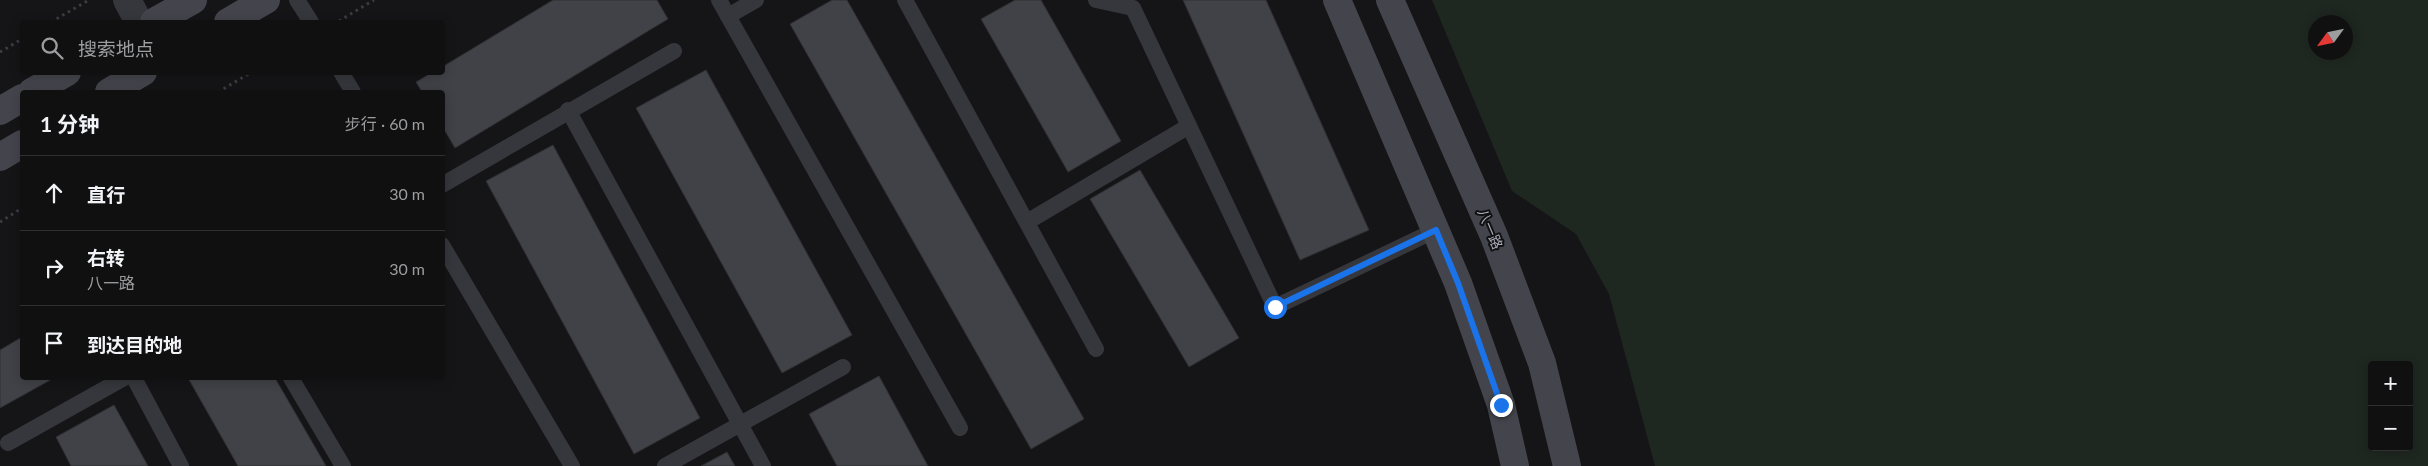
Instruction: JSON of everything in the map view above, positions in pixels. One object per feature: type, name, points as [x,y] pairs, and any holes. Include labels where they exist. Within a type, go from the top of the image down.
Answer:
[{"type":"main road","points":[[158,20],[193,0]]},
{"type":"main road","points":[[231,20],[266,0]]},
{"type":"main road","points":[[1337,0],[1458,283],[1501,405],[1515,466]]},
{"type":"main road","name":"八一路","points":[[1390,0],[1494,236],[1542,363],[1567,466]]},
{"type":"main road","points":[[36,90],[62,75]]},
{"type":"main road","points":[[112,90],[138,75]]},
{"type":"main road","points":[[0,111],[20,99]]},
{"type":"main road","points":[[0,157],[20,145]]},
{"type":"street","points":[[127,0],[138,20]]},
{"type":"lane","points":[[297,0],[310,20]]},
{"type":"lane","points":[[719,0],[960,428]]},
{"type":"lane","points":[[728,16],[756,0]]},
{"type":"lane","points":[[905,0],[1096,349]]},
{"type":"lane","points":[[1096,0],[1132,8],[1275,307],[1436,230]]},
{"type":"lane","points":[[445,183],[568,110],[674,51]]},
{"type":"lane","points":[[343,75],[352,90]]},
{"type":"lane","points":[[568,110],[763,466]]},
{"type":"lane","points":[[1026,222],[1189,126]]},
{"type":"lane","points":[[445,250],[572,466]]},
{"type":"lane","points":[[665,466],[843,367]]},
{"type":"lane","points":[[8,443],[120,380]]},
{"type":"lane","points":[[135,380],[181,466]]},
{"type":"lane","points":[[292,380],[342,466]]},
{"type":"path","points":[[54,20],[89,0]]},
{"type":"path","points":[[339,20],[374,0]]},
{"type":"path","points":[[0,52],[20,40]]},
{"type":"path","points":[[221,90],[247,75]]},
{"type":"path","points":[[0,222],[20,209]]},
{"type":"shaded area","points":[[1432,0],[2428,0],[2428,466],[1655,466],[1609,294],[1576,234],[1512,191]]},
{"type":"building","points":[[553,0],[657,0],[668,19],[455,148],[445,131],[445,90],[421,90],[416,82],[428,75],[445,75],[445,65]]},
{"type":"building","points":[[832,0],[847,0],[1084,419],[1031,449],[790,24]]},
{"type":"building","points":[[1015,0],[1041,0],[1121,141],[1068,172],[981,19]]},
{"type":"building","points":[[1183,0],[1266,0],[1369,230],[1300,260]]},
{"type":"building","points":[[706,70],[852,335],[782,373],[636,108]]},
{"type":"building","points":[[553,145],[700,418],[634,454],[486,181]]},
{"type":"building","points":[[1140,170],[1239,338],[1189,367],[1090,199]]},
{"type":"building","points":[[20,338],[20,380],[50,380],[0,408],[0,350]]},
{"type":"building","points":[[879,376],[928,466],[837,466],[809,414]]},
{"type":"building","points":[[189,380],[276,380],[326,466],[238,466]]},
{"type":"building","points":[[114,405],[148,466],[71,466],[56,437]]},
{"type":"building","points":[[727,452],[735,466],[701,466]]},
{"type":"route","points":[[1275,307],[1436,230],[1458,283],[1501,405]]}]
